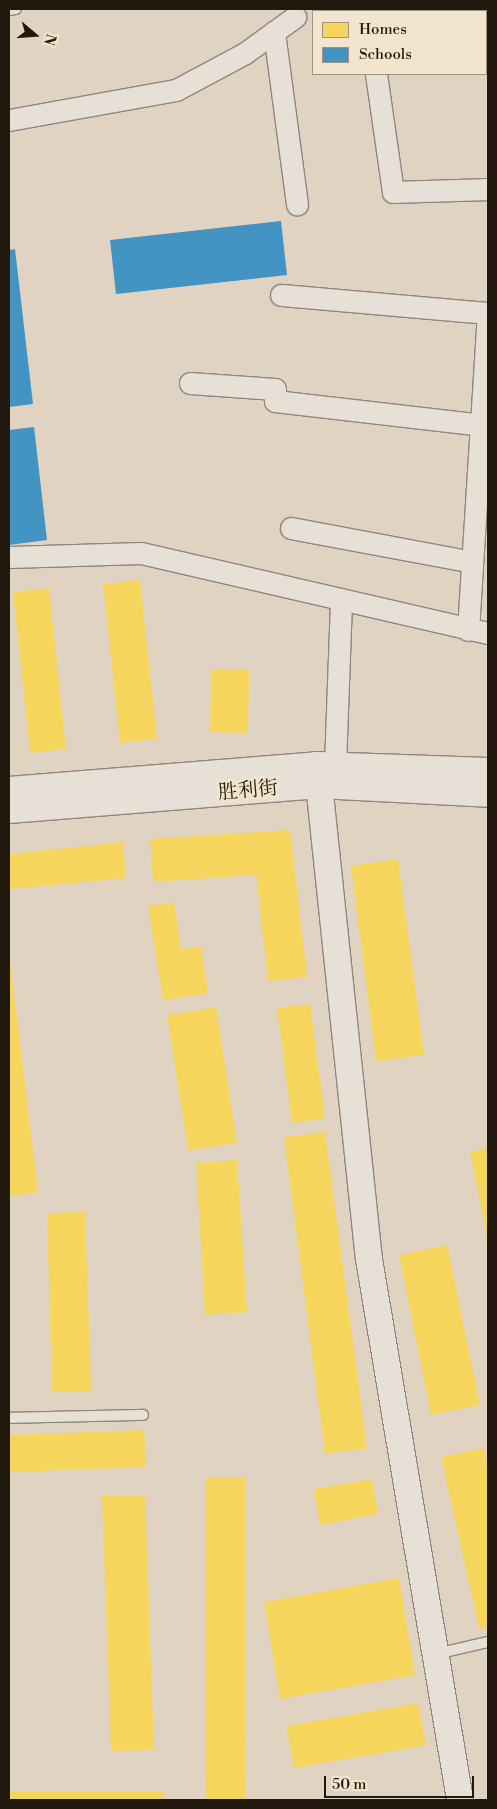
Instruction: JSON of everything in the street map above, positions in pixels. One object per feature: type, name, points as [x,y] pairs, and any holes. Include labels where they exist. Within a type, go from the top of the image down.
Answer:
[{"type":"street","points":[[9,120],[176,90],[245,53],[274,32],[298,11]]},
{"type":"street","points":[[274,32],[297,204]]},
{"type":"street","points":[[376,75],[393,192],[488,189]]},
{"type":"street","points":[[9,557],[141,553],[478,631],[472,562],[488,314],[281,295]]},
{"type":"street","points":[[190,383],[275,389],[275,401],[481,424]]},
{"type":"street","points":[[291,528],[472,562]]},
{"type":"street","points":[[341,600],[324,772],[368,1260],[460,1800]]},
{"type":"street","name":"胜利街","points":[[9,790],[324,772],[488,771]]},
{"type":"street","name":"胜利街","points":[[9,810],[324,772],[488,794]]},
{"type":"lane","points":[[9,10],[16,9]]},
{"type":"lane","points":[[9,1418],[143,1415]]},
{"type":"lane","points":[[435,1654],[488,1642]]},
{"type":"building: Homes","points":[[140,580],[157,739],[120,743],[103,584]]},
{"type":"building: Homes","points":[[49,588],[66,749],[30,753],[13,592]]},
{"type":"building: Homes","points":[[211,669],[249,670],[248,733],[210,732]]},
{"type":"building: Homes","points":[[290,830],[307,977],[268,981],[256,875],[153,882],[150,839]]},
{"type":"building: Homes","points":[[123,842],[126,878],[9,889],[9,854]]},
{"type":"building: Homes","points":[[398,859],[424,1055],[376,1061],[351,866]]},
{"type":"building: Homes","points":[[174,902],[181,949],[201,946],[208,993],[163,1000],[148,906]]},
{"type":"building: Homes","points":[[9,953],[38,1192],[9,1196]]},
{"type":"building: Homes","points":[[310,1004],[325,1118],[292,1123],[277,1008]]},
{"type":"building: Homes","points":[[216,1007],[237,1143],[188,1150],[167,1015]]},
{"type":"building: Homes","points":[[325,1132],[367,1448],[325,1454],[284,1137]]},
{"type":"building: Homes","points":[[488,1148],[488,1237],[487,1237],[470,1152]]},
{"type":"building: Homes","points":[[237,1160],[247,1312],[205,1315],[196,1163]]},
{"type":"building: Homes","points":[[85,1212],[91,1391],[52,1392],[47,1213]]},
{"type":"building: Homes","points":[[447,1245],[480,1405],[431,1415],[399,1255]]},
{"type":"building: Homes","points":[[144,1430],[146,1467],[9,1472],[9,1435]]},
{"type":"building: Homes","points":[[484,1448],[488,1469],[488,1627],[479,1629],[441,1457]]},
{"type":"building: Homes","points":[[205,1478],[245,1478],[246,1800],[206,1800]]},
{"type":"building: Homes","points":[[372,1479],[378,1514],[320,1525],[314,1489]]},
{"type":"building: Homes","points":[[145,1495],[154,1750],[111,1751],[102,1496]]},
{"type":"building: Homes","points":[[399,1578],[415,1675],[280,1699],[264,1602]]},
{"type":"building: Homes","points":[[418,1703],[426,1745],[294,1768],[286,1726]]},
{"type":"building: Homes","points":[[164,1791],[164,1800],[9,1800],[9,1792]]},
{"type":"building: Schools","points":[[281,221],[287,275],[116,294],[110,240]]},
{"type":"building: Schools","points":[[15,249],[33,404],[9,407],[9,250]]},
{"type":"building: Schools","points":[[34,427],[47,540],[9,545],[9,430]]}]
